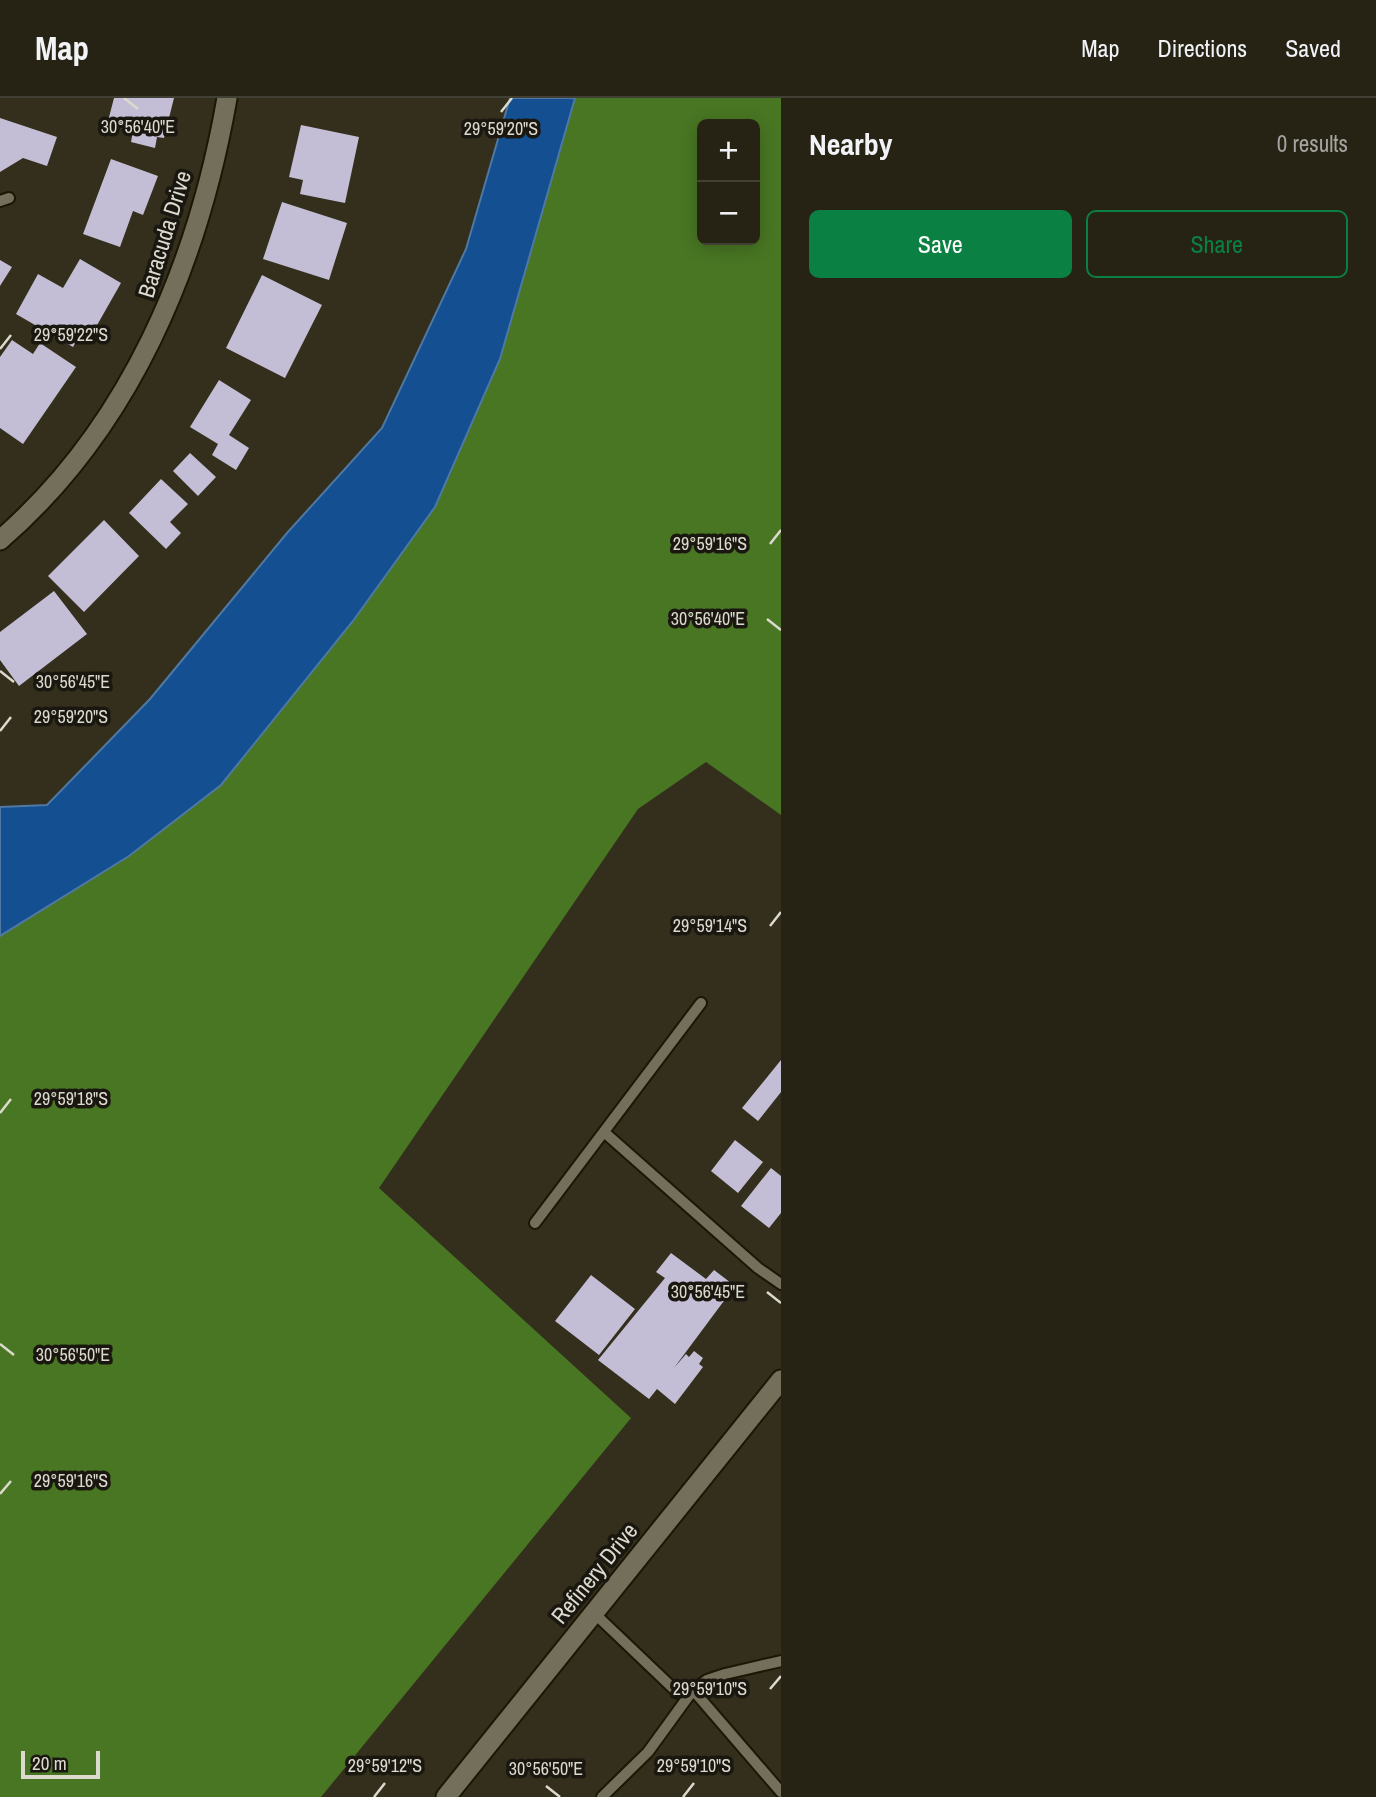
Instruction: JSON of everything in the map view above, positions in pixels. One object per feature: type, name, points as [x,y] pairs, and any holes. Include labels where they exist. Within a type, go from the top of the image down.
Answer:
[{"type":"street","name":"Baracuda Drive","points":[[0,540],[27,517],[108,418],[155,336],[177,285],[200,210],[226,98]]},
{"type":"street","name":"Refinery Drive","points":[[446,1797],[781,1380]]},
{"type":"lane","points":[[535,1223],[701,1003]]},
{"type":"lane","points":[[604,1132],[758,1268],[781,1284]]},
{"type":"lane","points":[[593,1612],[678,1693],[693,1690],[725,1674],[781,1661]]},
{"type":"lane","points":[[693,1690],[781,1792]]},
{"type":"lane","points":[[602,1797],[648,1752],[693,1690]]},
{"type":"green space","points":[[575,98],[781,98],[781,815],[706,762],[638,809],[379,1188],[631,1418],[321,1797],[0,1797],[0,936],[129,856],[221,785],[353,621],[435,507],[500,359]]},
{"type":"water","points":[[510,98],[575,98],[500,359],[435,507],[353,621],[221,785],[129,856],[0,936],[0,807],[47,805],[150,699],[287,533],[382,428],[466,249]]},
{"type":"building","points":[[114,98],[174,98],[164,138],[157,137],[155,148],[131,142],[133,131],[107,125]]},
{"type":"building","points":[[0,118],[57,137],[47,166],[23,158],[0,172]]},
{"type":"building","points":[[301,125],[359,137],[345,203],[300,194],[303,180],[289,177]]},
{"type":"building","points":[[111,159],[158,176],[143,215],[133,211],[120,247],[83,234]]},
{"type":"building","points":[[282,202],[347,223],[329,280],[263,259]]},
{"type":"building","points":[[80,259],[121,283],[88,341],[79,336],[73,347],[16,314],[38,274],[63,288]]},
{"type":"building","points":[[0,260],[12,267],[0,286]]},
{"type":"building","points":[[262,275],[322,305],[285,378],[226,348]]},
{"type":"building","points":[[12,340],[33,354],[40,343],[76,367],[23,444],[0,428],[0,357]]},
{"type":"building","points":[[219,380],[251,400],[229,435],[249,448],[236,470],[212,455],[218,444],[190,427]]},
{"type":"building","points":[[190,453],[216,477],[198,496],[173,471]]},
{"type":"building","points":[[161,479],[188,504],[170,522],[181,533],[166,549],[129,513]]},
{"type":"building","points":[[104,520],[139,556],[84,612],[48,576]]},
{"type":"building","points":[[54,591],[87,634],[19,686],[0,660],[0,632]]},
{"type":"building","points":[[781,1060],[781,1092],[758,1121],[742,1108]]},
{"type":"building","points":[[735,1140],[763,1162],[738,1193],[711,1171]]},
{"type":"building","points":[[771,1168],[781,1176],[781,1213],[769,1228],[741,1206]]},
{"type":"building","points":[[671,1253],[706,1279],[714,1270],[735,1286],[674,1368],[686,1354],[689,1357],[694,1351],[703,1358],[699,1364],[703,1367],[675,1404],[657,1389],[649,1399],[598,1360],[665,1278],[656,1272]]},
{"type":"building","points":[[591,1275],[635,1309],[599,1355],[555,1321]]}]
